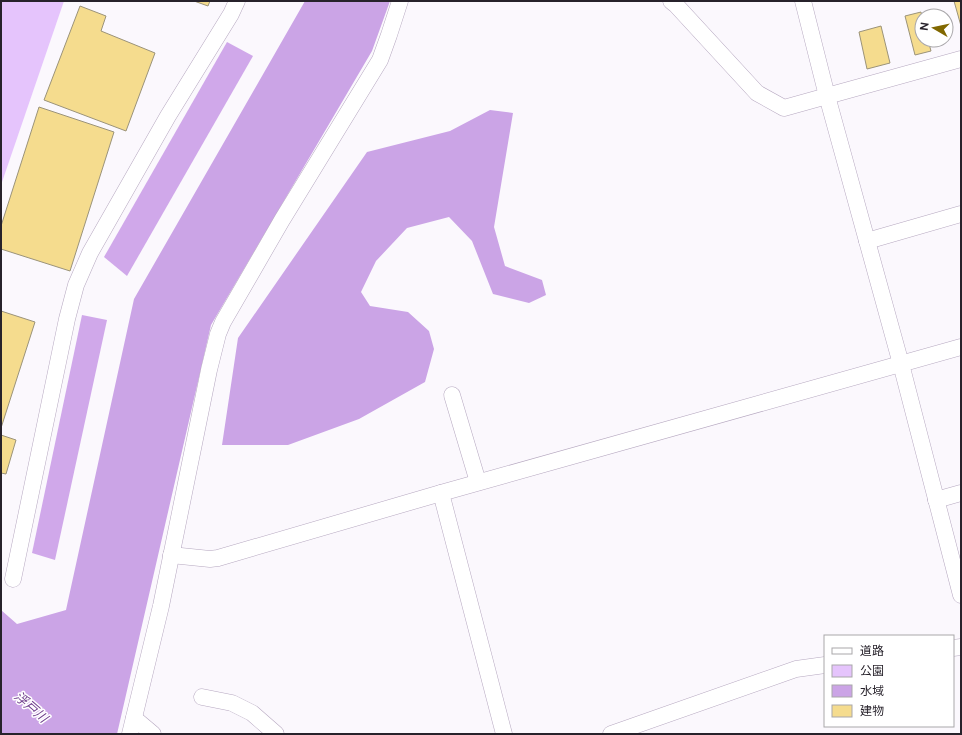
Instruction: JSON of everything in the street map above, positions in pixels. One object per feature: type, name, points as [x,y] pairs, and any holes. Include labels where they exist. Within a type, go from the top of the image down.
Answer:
[{"type":"street","points":[[13,579],[67,318],[76,284],[90,253],[168,116],[231,14],[237,1]]},
{"type":"street","points":[[130,734],[161,606],[209,370],[218,334],[223,322],[282,220],[380,60],[400,1]]},
{"type":"street","points":[[671,1],[757,93],[784,108],[961,59]]},
{"type":"street","points":[[803,1],[827,96],[867,240],[961,595]]},
{"type":"street","points":[[867,240],[961,214]]},
{"type":"street","points":[[171,556],[210,559],[218,558],[478,482],[961,347]]},
{"type":"street","points":[[452,395],[478,482]]},
{"type":"street","points":[[441,493],[504,734]]},
{"type":"street","points":[[936,500],[961,493]]},
{"type":"street","points":[[611,734],[796,669],[824,665]]},
{"type":"street","points":[[202,697],[232,703],[252,713],[276,734]]},
{"type":"street","points":[[134,718],[153,734]]},
{"type":"green space","points":[[1,1],[64,1],[1,185]]},
{"type":"shaded area","points":[[227,42],[253,56],[127,276],[104,257]]},
{"type":"shaded area","points":[[82,315],[107,320],[55,560],[32,553]]},
{"type":"water","name":"浮戸川","points":[[305,1],[390,1],[372,51],[211,325],[117,734],[1,734],[1,610],[17,624],[66,610],[134,299]]},
{"type":"water","points":[[490,110],[513,113],[494,227],[505,266],[542,280],[546,295],[529,303],[493,294],[472,241],[449,217],[407,228],[376,261],[361,292],[370,306],[408,312],[429,331],[434,349],[425,382],[359,419],[288,445],[222,445],[238,338],[367,152],[450,131]]},
{"type":"building","points":[[194,1],[210,1],[208,6]]},
{"type":"building","points":[[954,1],[961,1],[961,26]]},
{"type":"building","points":[[80,6],[106,16],[101,31],[155,53],[126,131],[44,100]]},
{"type":"building","points":[[914,14],[914,48],[930,48],[931,51],[915,55],[905,16]]},
{"type":"building","points":[[881,26],[890,63],[867,69],[859,32]]},
{"type":"building","points":[[39,107],[114,132],[70,271],[1,249],[1,226]]},
{"type":"building","points":[[1,311],[35,322],[1,428]]},
{"type":"building","points":[[1,435],[16,440],[6,474],[1,473]]}]
